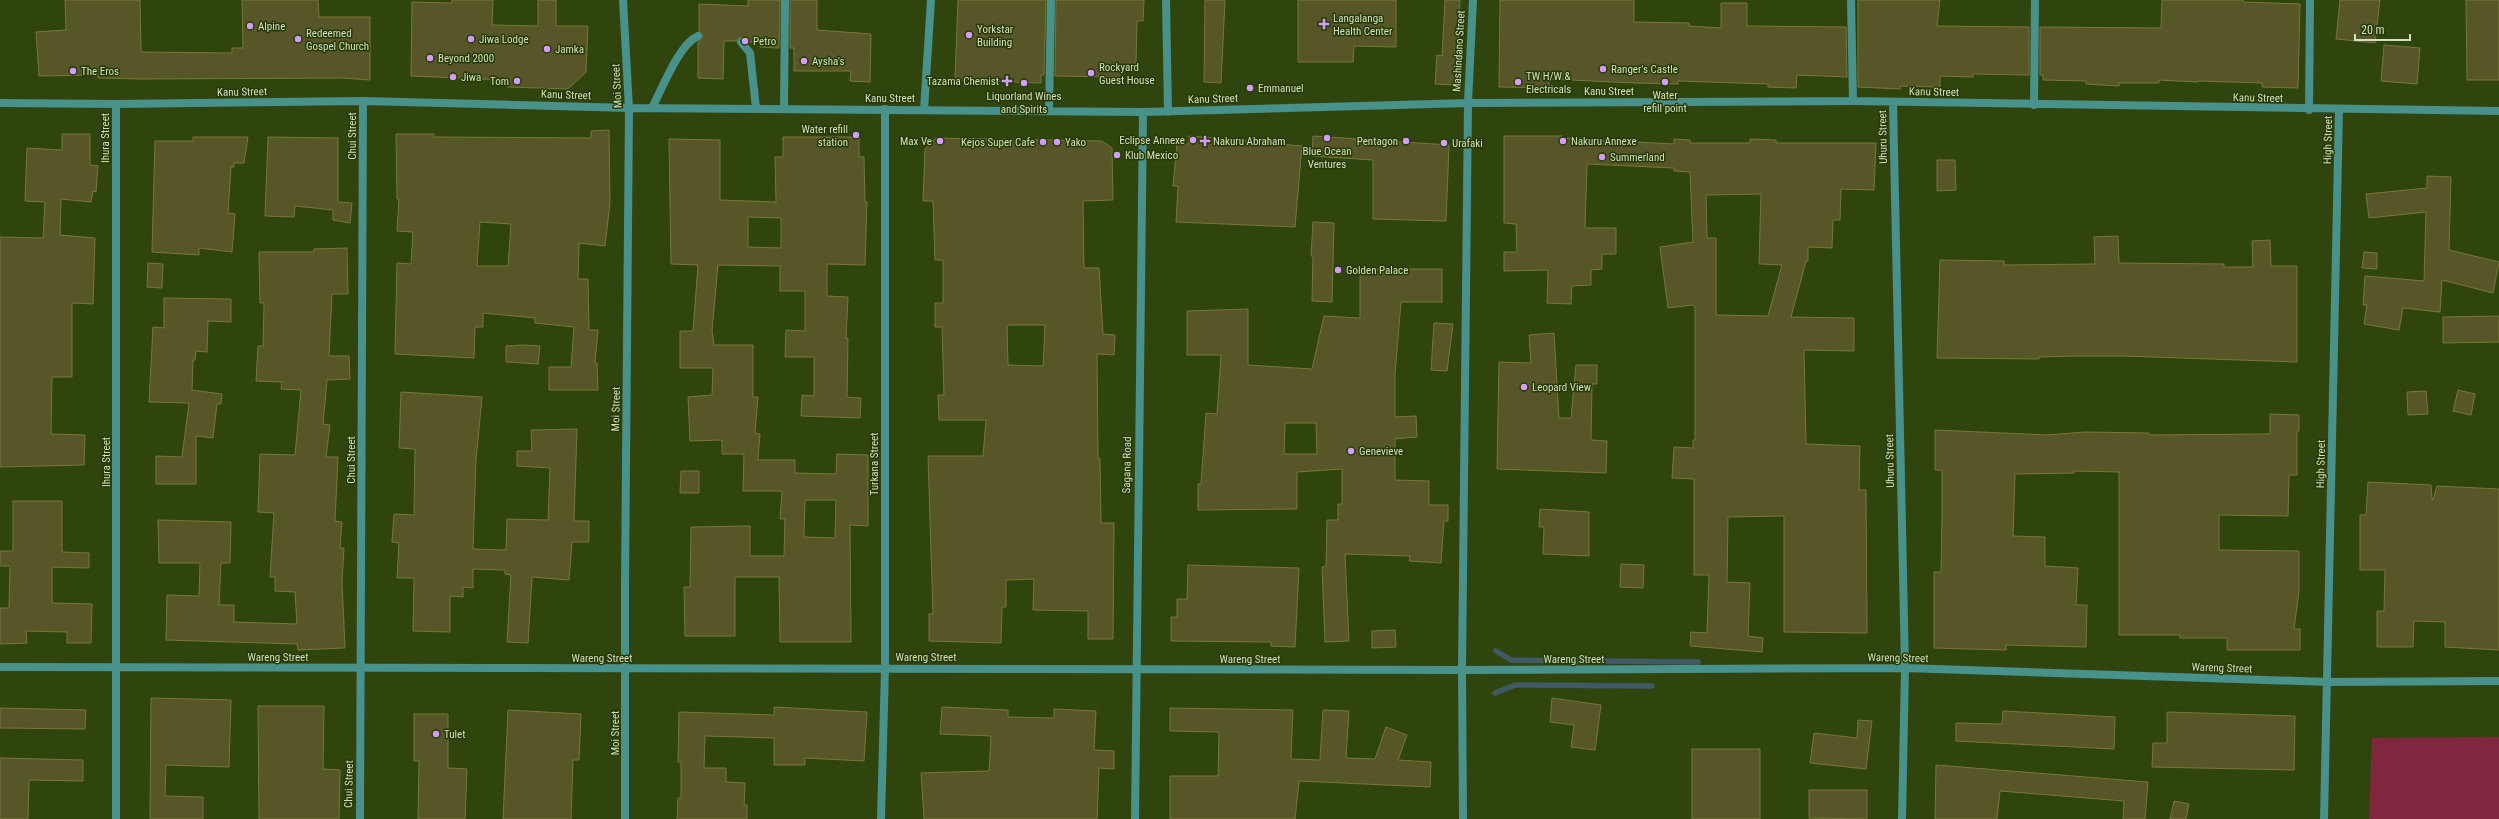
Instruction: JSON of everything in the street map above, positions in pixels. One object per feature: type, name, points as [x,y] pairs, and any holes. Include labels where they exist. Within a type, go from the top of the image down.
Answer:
[{"type":"street","name":"Moi Street","points":[[623,0],[629,108],[625,584],[626,819]]},
{"type":"street","points":[[784,109],[785,0]]},
{"type":"street","points":[[924,110],[931,0]]},
{"type":"street","points":[[1049,111],[1051,0]]},
{"type":"street","points":[[1166,0],[1168,112]]},
{"type":"street","name":"Mashindano Street","points":[[1463,819],[1462,670],[1468,103],[1473,0]]},
{"type":"street","points":[[1851,0],[1853,101]]},
{"type":"street","points":[[2034,0],[2034,105]]},
{"type":"street","points":[[2309,110],[2310,0]]},
{"type":"street","points":[[652,108],[680,54],[691,39],[698,36]]},
{"type":"street","points":[[741,42],[750,53],[756,108]]},
{"type":"street","name":"Kanu Street","points":[[0,103],[116,104],[363,101],[629,108],[1168,112],[1468,103],[1853,101],[2309,110],[2499,111]]},
{"type":"street","name":"Chui Street","points":[[360,819],[362,668],[363,101]]},
{"type":"street","name":"Uhuru Street","points":[[1893,102],[1905,668],[1902,819]]},
{"type":"street","name":"Ihura Street","points":[[116,104],[116,819]]},
{"type":"street","name":"High Street","points":[[2324,819],[2339,109]]},
{"type":"street","name":"Turkana Street","points":[[881,819],[885,668],[885,110]]},
{"type":"street","name":"Sagana Road","points":[[1135,819],[1135,670],[1143,112]]},
{"type":"street","name":"Wareng Street","points":[[0,667],[626,669],[885,668],[1135,670],[1905,668],[2328,682],[2499,680]]},
{"type":"shaded area","points":[[2499,737],[2499,819],[2369,819],[2372,738]]},
{"type":"building","points":[[65,0],[140,0],[141,52],[232,53],[232,48],[243,48],[242,0],[318,0],[319,17],[370,17],[370,80],[342,78],[141,79],[98,78],[98,75],[39,76],[36,32],[66,30]]},
{"type":"building","points":[[452,0],[493,0],[492,25],[538,26],[538,0],[556,0],[556,26],[588,26],[586,72],[568,89],[507,87],[507,80],[411,76],[412,2],[452,3]]},
{"type":"building","name":"Petro","points":[[748,0],[780,0],[779,48],[760,47],[760,42],[748,42],[743,37],[738,38],[736,41],[724,41],[723,79],[698,78],[698,42],[703,36],[699,31],[699,4],[748,6]]},
{"type":"building","points":[[790,0],[817,0],[817,30],[871,34],[870,82],[850,81],[851,71],[794,71],[794,48],[790,48]]},
{"type":"building","name":"Yorkstar Building","points":[[958,0],[1046,0],[1044,75],[1041,75],[1041,83],[955,80]]},
{"type":"building","points":[[1056,0],[1144,0],[1143,21],[1137,21],[1136,62],[1118,77],[1055,76]]},
{"type":"building","points":[[1205,0],[1225,0],[1221,83],[1204,82]]},
{"type":"building","name":"Langalanga Health Center","points":[[1298,0],[1396,0],[1396,47],[1354,46],[1353,62],[1298,62]]},
{"type":"building","points":[[1445,0],[1460,0],[1457,85],[1435,84],[1437,55],[1442,56]]},
{"type":"building","points":[[1500,0],[1634,0],[1634,22],[1689,23],[1689,26],[1721,28],[1721,3],[1747,3],[1747,26],[1846,27],[1847,77],[1797,75],[1796,88],[1768,87],[1768,84],[1678,81],[1678,84],[1549,79],[1549,88],[1499,87]]},
{"type":"building","points":[[1858,0],[1940,0],[1937,26],[2029,27],[2029,75],[1973,74],[1973,77],[1940,76],[1940,87],[1900,86],[1900,89],[1858,87]]},
{"type":"building","points":[[2162,0],[2243,0],[2243,2],[2300,4],[2298,88],[2262,87],[2262,83],[2159,80],[2159,83],[2119,83],[2119,86],[2086,84],[2086,81],[2043,80],[2043,75],[2040,75],[2040,27],[2161,28]]},
{"type":"building","points":[[2340,0],[2380,0],[2375,43],[2336,39]]},
{"type":"building","points":[[2466,0],[2499,0],[2499,80],[2467,80]]},
{"type":"building","points":[[2384,45],[2420,48],[2417,84],[2381,81]]},
{"type":"building","points":[[609,130],[610,203],[605,246],[579,243],[578,279],[588,279],[589,330],[598,330],[595,363],[597,363],[598,390],[549,390],[549,367],[571,367],[574,327],[535,323],[535,318],[483,313],[483,327],[475,327],[474,358],[395,354],[397,263],[411,264],[413,232],[397,231],[399,199],[397,199],[396,134],[434,134],[434,137],[591,138],[591,131]],"holes":[[[480,222],[511,224],[508,266],[477,266]]]},
{"type":"building","points":[[62,134],[90,134],[90,165],[98,166],[96,192],[93,191],[91,202],[61,199],[60,235],[95,238],[93,304],[72,303],[72,377],[52,377],[51,434],[85,435],[84,465],[0,467],[0,237],[43,238],[45,202],[25,201],[27,148],[62,150]]},
{"type":"building","points":[[1189,136],[1302,146],[1295,227],[1176,222],[1178,186],[1173,186],[1177,144],[1188,145]]},
{"type":"building","points":[[1313,136],[1449,145],[1446,221],[1373,219],[1373,160],[1312,156]]},
{"type":"building","points":[[1504,136],[1562,136],[1562,138],[1674,144],[1674,139],[1690,140],[1690,143],[1750,143],[1750,139],[1776,140],[1776,143],[1876,143],[1874,190],[1841,189],[1840,220],[1833,220],[1832,248],[1808,247],[1808,261],[1806,261],[1791,317],[1854,318],[1854,351],[1804,350],[1806,444],[1860,446],[1859,490],[1866,490],[1867,633],[1784,632],[1784,516],[1728,517],[1727,582],[1750,583],[1748,636],[1763,638],[1762,652],[1690,646],[1691,632],[1707,633],[1709,575],[1694,575],[1694,479],[1672,478],[1674,447],[1693,448],[1693,440],[1695,440],[1695,307],[1693,305],[1668,308],[1660,247],[1693,242],[1690,172],[1674,171],[1674,168],[1587,164],[1585,228],[1616,228],[1616,254],[1602,254],[1602,269],[1591,270],[1591,285],[1572,286],[1571,304],[1547,303],[1548,270],[1504,271],[1504,252],[1517,252],[1516,224],[1504,223]],"holes":[[[1761,194],[1759,264],[1782,265],[1768,316],[1716,315],[1716,238],[1707,238],[1706,195]]]},
{"type":"building","points":[[193,137],[248,137],[244,163],[234,163],[234,167],[231,167],[228,213],[235,214],[232,252],[199,248],[199,255],[152,252],[155,141],[193,141]]},
{"type":"building","points":[[268,137],[338,138],[338,202],[352,203],[350,223],[333,220],[333,210],[295,206],[294,217],[265,216]]},
{"type":"building","points":[[783,137],[859,137],[859,157],[864,157],[865,202],[867,202],[865,265],[827,264],[827,296],[848,297],[846,338],[848,338],[847,397],[861,398],[860,418],[801,416],[802,395],[814,396],[814,357],[785,357],[786,330],[805,331],[805,291],[780,291],[780,266],[718,265],[712,331],[714,345],[753,345],[753,397],[758,397],[755,433],[760,434],[758,460],[795,460],[795,473],[836,474],[837,454],[868,455],[868,526],[850,525],[851,642],[780,642],[779,577],[735,577],[735,636],[685,636],[684,587],[690,587],[691,527],[750,526],[750,556],[784,556],[785,519],[780,519],[782,491],[743,491],[744,454],[722,454],[722,440],[690,441],[688,397],[712,395],[713,368],[680,368],[680,331],[693,331],[698,265],[671,264],[669,139],[720,140],[720,200],[776,202],[775,157],[783,157]],"holes":[[[748,217],[781,218],[781,248],[748,247]],[[805,500],[836,500],[835,538],[804,537]]]},
{"type":"building","points":[[936,138],[1102,141],[1112,148],[1113,200],[1083,201],[1084,268],[1099,268],[1103,334],[1115,335],[1114,355],[1097,354],[1098,459],[1100,459],[1101,523],[1114,523],[1113,639],[1088,639],[1088,611],[1033,610],[1034,579],[1006,580],[1006,607],[1002,607],[1001,643],[929,641],[929,614],[933,614],[928,456],[983,456],[986,420],[939,420],[938,395],[944,395],[942,327],[935,327],[935,303],[943,303],[943,260],[935,260],[933,201],[923,201],[925,149]],"holes":[[[1009,325],[1045,325],[1043,366],[1008,365],[1007,327]]]},
{"type":"building","points":[[1937,160],[1955,160],[1956,190],[1937,191]]},
{"type":"building","points":[[2427,176],[2451,177],[2449,250],[2499,262],[2493,293],[2442,280],[2440,312],[2403,308],[2399,330],[2364,324],[2367,305],[2363,305],[2365,276],[2424,281],[2426,212],[2369,218],[2366,194],[2427,188]]},
{"type":"building","points":[[1313,222],[1334,223],[1332,302],[1312,301],[1313,256],[1311,256]]},
{"type":"building","points":[[2118,236],[2119,263],[2224,264],[2224,267],[2253,267],[2252,241],[2270,240],[2271,266],[2297,266],[2297,362],[2124,356],[2039,357],[2039,359],[1937,358],[1940,260],[2004,261],[2004,265],[2095,264],[2094,237]]},
{"type":"building","points":[[347,248],[348,294],[332,294],[329,356],[349,356],[350,379],[327,380],[323,424],[330,425],[326,457],[338,457],[335,521],[342,522],[340,548],[344,548],[342,582],[345,648],[298,650],[297,644],[166,640],[167,595],[199,596],[200,563],[159,563],[158,520],[231,522],[230,563],[221,563],[219,605],[234,605],[234,622],[297,624],[295,592],[275,591],[275,577],[270,577],[274,513],[258,512],[260,454],[295,455],[301,390],[281,389],[282,382],[256,381],[258,346],[263,346],[264,303],[260,303],[259,252],[314,252],[314,249]]},
{"type":"building","points":[[2364,252],[2377,253],[2377,269],[2362,268]]},
{"type":"building","points":[[148,263],[163,264],[162,288],[147,287]]},
{"type":"building","points":[[1360,269],[1442,269],[1442,302],[1401,302],[1395,374],[1395,417],[1416,416],[1417,437],[1395,439],[1395,480],[1429,481],[1429,505],[1448,505],[1448,521],[1444,521],[1441,563],[1409,561],[1410,556],[1345,554],[1349,641],[1325,642],[1322,567],[1326,566],[1327,520],[1338,520],[1338,504],[1342,504],[1342,469],[1297,472],[1297,509],[1198,510],[1198,484],[1201,484],[1206,413],[1217,414],[1221,355],[1187,355],[1187,311],[1248,309],[1248,365],[1312,369],[1324,316],[1360,318]],"holes":[[[1285,423],[1316,423],[1317,454],[1284,454]]]},
{"type":"building","points":[[164,298],[231,299],[231,322],[208,321],[207,352],[196,351],[195,360],[193,360],[192,390],[222,394],[221,404],[217,404],[213,438],[196,436],[196,484],[156,484],[156,456],[182,457],[189,403],[149,402],[153,327],[164,328]]},
{"type":"building","points":[[2499,316],[2499,342],[2443,343],[2443,317]]},
{"type":"building","points":[[1434,323],[1453,324],[1447,371],[1431,370]]},
{"type":"building","points":[[1554,333],[1559,418],[1571,418],[1576,365],[1597,365],[1597,384],[1592,384],[1591,440],[1607,441],[1606,473],[1497,469],[1499,362],[1531,363],[1529,335]]},
{"type":"building","points":[[506,346],[540,346],[538,364],[506,362]]},
{"type":"building","points":[[2458,390],[2475,394],[2471,415],[2453,411]]},
{"type":"building","points":[[2426,391],[2428,414],[2408,415],[2407,392]]},
{"type":"building","points":[[401,392],[482,397],[476,460],[473,549],[506,550],[507,519],[548,520],[550,468],[517,466],[517,451],[532,451],[531,430],[577,429],[574,521],[589,521],[589,542],[572,542],[569,580],[532,577],[528,643],[507,642],[511,575],[505,574],[505,570],[473,569],[473,588],[463,587],[463,597],[450,596],[450,632],[413,631],[414,578],[397,578],[399,543],[392,542],[394,514],[414,515],[415,449],[399,448]]},
{"type":"building","points":[[2270,414],[2299,415],[2299,431],[2297,431],[2297,475],[2289,475],[2288,516],[2219,515],[2219,550],[2299,551],[2299,591],[2294,629],[2300,629],[2300,650],[2227,650],[2227,638],[2180,638],[2180,635],[2119,635],[2119,472],[2074,471],[2074,473],[2015,474],[2013,536],[2045,537],[2045,566],[2078,568],[2076,605],[2087,605],[2086,647],[2006,645],[2006,650],[1934,648],[1934,572],[1941,572],[1942,516],[1942,470],[1935,470],[1935,430],[2047,435],[2085,432],[2149,433],[2149,435],[2270,434]]},
{"type":"building","points":[[681,471],[699,471],[699,493],[680,493]]},
{"type":"building","points":[[2368,482],[2431,485],[2433,500],[2437,486],[2499,489],[2499,650],[2445,647],[2445,622],[2414,621],[2413,647],[2377,647],[2377,611],[2384,611],[2385,570],[2360,570],[2360,515],[2366,515]]},
{"type":"building","points":[[13,501],[62,501],[62,552],[89,553],[89,568],[52,567],[52,603],[92,604],[91,643],[67,643],[67,632],[26,631],[27,643],[0,644],[0,608],[9,608],[10,566],[0,566],[0,551],[13,551]]},
{"type":"building","points":[[1540,509],[1589,512],[1589,556],[1543,554],[1544,527],[1539,527]]},
{"type":"building","points":[[1621,564],[1644,565],[1643,588],[1620,587]]},
{"type":"building","points":[[1188,565],[1299,568],[1295,647],[1271,646],[1271,642],[1171,641],[1171,617],[1177,617],[1177,599],[1187,599]]},
{"type":"building","points":[[1395,630],[1396,647],[1372,648],[1372,631]]},
{"type":"building","points":[[151,698],[231,700],[229,767],[166,765],[165,796],[203,797],[203,819],[150,819]]},
{"type":"building","points":[[1552,698],[1601,705],[1595,750],[1571,747],[1574,725],[1550,722]]},
{"type":"building","points":[[258,706],[324,706],[323,769],[340,770],[339,819],[259,819]]},
{"type":"building","points":[[774,707],[867,712],[864,761],[805,758],[805,765],[774,765],[774,738],[705,736],[704,768],[726,768],[726,782],[745,783],[744,805],[747,805],[747,819],[677,819],[678,798],[681,798],[681,762],[678,762],[679,712],[774,715]]},
{"type":"building","points":[[942,707],[1008,710],[1008,717],[1054,718],[1054,709],[1096,711],[1094,750],[1114,751],[1114,769],[1099,768],[1097,819],[924,819],[921,773],[989,771],[991,736],[940,734]]},
{"type":"building","points":[[0,708],[86,710],[85,729],[0,728]]},
{"type":"building","points":[[1170,708],[1293,710],[1291,759],[1320,760],[1323,710],[1349,711],[1346,758],[1375,759],[1386,727],[1407,735],[1398,760],[1431,762],[1430,787],[1299,781],[1295,819],[1170,819],[1170,776],[1218,776],[1219,732],[1170,731]]},
{"type":"building","points":[[508,710],[581,714],[579,760],[573,760],[571,819],[503,819]]},
{"type":"building","points":[[2003,711],[2115,717],[2114,749],[1956,741],[1956,723],[2002,724]]},
{"type":"building","points":[[2167,712],[2295,716],[2294,770],[2152,767],[2153,743],[2167,743]]},
{"type":"building","points":[[414,714],[448,714],[448,768],[467,769],[465,819],[418,819],[419,761],[414,761]]},
{"type":"building","points":[[1858,720],[1872,721],[1866,769],[1810,763],[1814,733],[1857,738]]},
{"type":"building","points":[[1692,749],[1760,749],[1760,819],[1692,819]]},
{"type":"building","points":[[0,758],[83,760],[83,781],[29,780],[28,819],[0,819]]},
{"type":"building","points":[[1936,765],[2148,782],[2145,819],[2123,819],[2124,801],[2000,791],[1997,819],[1935,819]]},
{"type":"building","points":[[1809,790],[1867,790],[1867,819],[1809,818]]},
{"type":"building","points":[[2174,801],[2189,804],[2186,819],[2170,819]]},
{"type":"waterway","points":[[1496,651],[1511,660],[1698,662]]},
{"type":"waterway","points":[[1495,693],[1515,685],[1652,686]]},
{"type":"place","name":"Langalanga Health Center","points":[[1324,24]]},
{"type":"place","name":"Alpine","points":[[250,26]]},
{"type":"place","name":"Yorkstar Building","points":[[969,35]]},
{"type":"place","name":"Redeemed Gospel Church","points":[[298,39]]},
{"type":"place","name":"Jiwa Lodge","points":[[471,39]]},
{"type":"place","name":"Petro","points":[[745,41]]},
{"type":"place","name":"Jamka","points":[[547,49]]},
{"type":"place","name":"Beyond 2000","points":[[430,58]]},
{"type":"place","name":"Aysha's","points":[[804,61]]},
{"type":"place","name":"Ranger's Castle","points":[[1603,69]]},
{"type":"place","name":"The Eros","points":[[73,71]]},
{"type":"place","name":"Rockyard Guest House","points":[[1091,73]]},
{"type":"place","name":"Jiwa","points":[[453,77]]},
{"type":"place","name":"Tom","points":[[517,81]]},
{"type":"place","name":"Tazama Chemist","points":[[1007,81]]},
{"type":"place","name":"TW H/W & Electricals","points":[[1518,82]]},
{"type":"place","name":"Water refill point","points":[[1665,82]]},
{"type":"place","name":"Liquorland Wines and Spirits","points":[[1024,83]]},
{"type":"place","name":"Emmanuel","points":[[1250,88]]},
{"type":"place","name":"Water refill station","points":[[856,135]]},
{"type":"place","name":"Blue Ocean Ventures","points":[[1327,138]]},
{"type":"place","name":"Eclipse Annexe","points":[[1193,140]]},
{"type":"place","name":"Max Ve","points":[[940,141]]},
{"type":"place","name":"Nakuru Abraham","points":[[1205,141]]},
{"type":"place","name":"Pentagon","points":[[1406,141]]},
{"type":"place","name":"Nakuru Annexe","points":[[1563,141]]},
{"type":"place","name":"Kejos Super Cafe","points":[[1043,142]]},
{"type":"place","name":"Yako","points":[[1057,142]]},
{"type":"place","name":"Urafaki","points":[[1444,143]]},
{"type":"place","name":"Klub Mexico","points":[[1117,155]]},
{"type":"place","name":"Summerland","points":[[1602,157]]},
{"type":"place","name":"Golden Palace","points":[[1338,270]]},
{"type":"place","name":"Leopard View","points":[[1524,387]]},
{"type":"place","name":"Genevieve","points":[[1351,451]]},
{"type":"place","name":"Tulet","points":[[436,734]]}]
